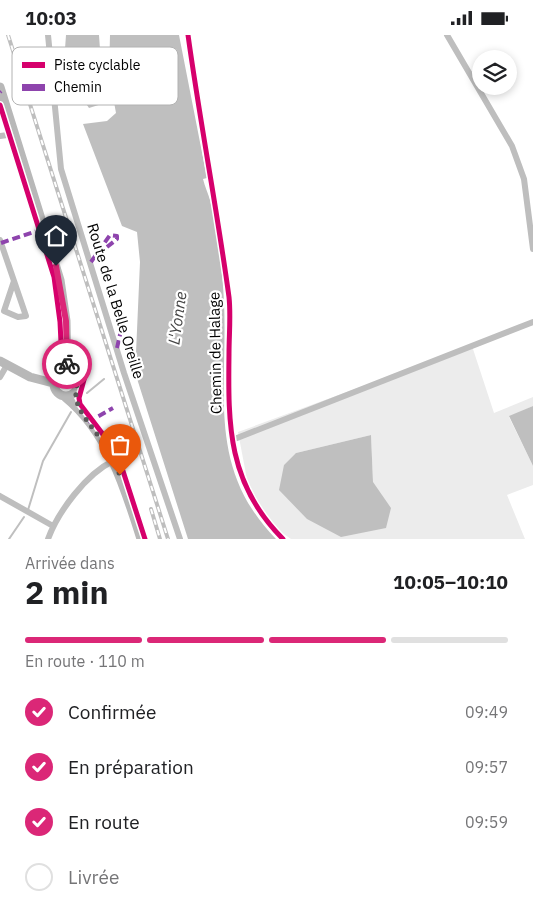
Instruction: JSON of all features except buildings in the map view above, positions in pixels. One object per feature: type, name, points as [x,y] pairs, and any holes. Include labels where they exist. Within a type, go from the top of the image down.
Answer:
[{"type":"main road","points":[[1,89],[60,280],[67,347],[67,372]]},
{"type":"main road","points":[[4,363],[36,379],[53,383]]},
{"type":"main road","points":[[79,408],[74,375],[67,372],[59,373],[53,383],[55,391],[79,408],[113,461],[126,490],[141,539]]},
{"type":"main road","points":[[65,397],[77,387]]},
{"type":"street","points":[[188,35],[212,188]]},
{"type":"street","points":[[448,35],[512,146],[524,179],[533,249]]},
{"type":"street","name":"Route de la Belle Oreille","points":[[55,105],[61,169],[124,373],[180,539]]},
{"type":"street","points":[[0,136],[15,134]]},
{"type":"street","points":[[0,242],[14,281],[26,316],[18,317],[4,311],[14,281]]},
{"type":"street","points":[[232,440],[533,322]]},
{"type":"street","points":[[0,377],[4,363]]},
{"type":"street","points":[[48,539],[53,526],[80,490],[103,466],[113,461]]},
{"type":"street","points":[[0,496],[53,526]]},
{"type":"lane","points":[[67,347],[81,351],[87,375],[77,387]]},
{"type":"shaded area","points":[[472,346],[494,413],[533,397],[533,406],[509,417],[533,466],[533,485],[507,495],[525,539],[291,539],[278,530],[249,490],[238,432]],"holes":[[[371,435],[373,482],[296,453]]]},
{"type":"water","points":[[66,35],[99,35],[100,47],[65,47]]},
{"type":"water","name":"L'Yonne","points":[[110,35],[179,35],[207,178],[203,179],[213,211],[221,265],[225,335],[225,427],[230,456],[239,484],[254,512],[276,539],[188,539],[133,366],[136,353],[140,262],[137,232],[122,226],[83,124],[107,121],[116,113],[115,105],[178,105],[178,47],[110,47]]},
{"type":"water","points":[[87,105],[98,105],[89,108]]},
{"type":"water","points":[[533,406],[533,466],[509,416]]},
{"type":"water","points":[[371,435],[373,482],[391,508],[386,528],[341,537],[307,519],[279,490],[284,465],[296,453]]},
{"type":"waterway","points":[[87,393],[104,379]]},
{"type":"waterway","points":[[28,510],[43,461],[71,412]]},
{"type":"waterway","points":[[9,539],[24,517]]},
{"type":"railway","points":[[8,35],[12,48]]},
{"type":"railway","points":[[30,105],[168,539]]},
{"type":"railway","points":[[151,509],[160,539]]},
{"type":"marked path","points":[[1,243],[43,229]]},
{"type":"marked path","points":[[91,262],[110,235],[117,236],[117,239],[107,247]]},
{"type":"marked path","points":[[117,348],[124,317]]},
{"type":"marked path","points":[[88,422],[113,408]]},
{"type":"cycle path","name":"Chemin de Halage","points":[[188,35],[229,297],[229,406],[235,453],[241,475],[251,497],[265,518],[283,539]]},
{"type":"cycle path","points":[[0,105],[54,277],[60,322],[62,363]]},
{"type":"cycle path","points":[[85,376],[79,398],[80,404],[102,433],[123,471],[145,539]]},
{"type":"way so far","points":[[67,364],[67,372],[74,375],[77,379],[76,397],[79,408],[99,437],[120,475]]},
{"type":"route","points":[[56,266],[66,321],[67,364]]}]
